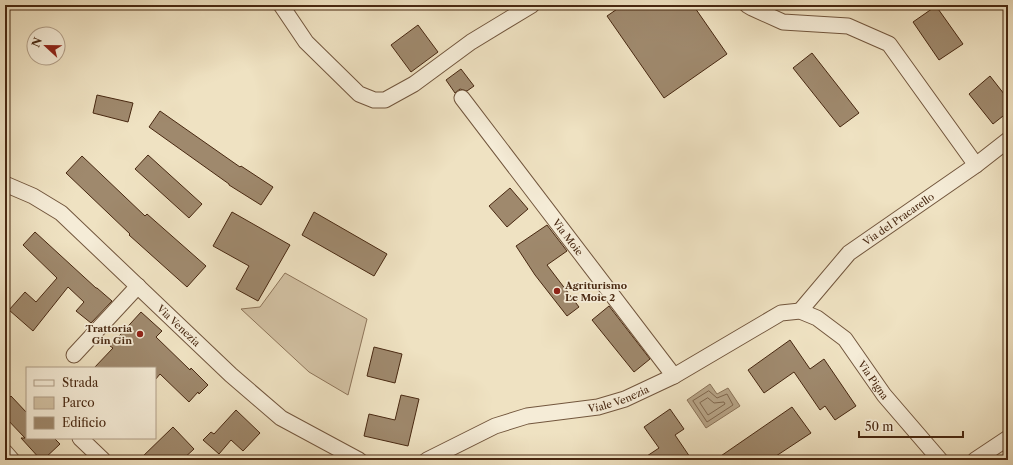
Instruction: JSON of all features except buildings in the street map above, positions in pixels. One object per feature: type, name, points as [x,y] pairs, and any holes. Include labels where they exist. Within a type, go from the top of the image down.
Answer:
[{"type":"street","points":[[281,5],[306,42],[359,94],[374,100],[385,100],[414,84],[471,42],[532,5]]},
{"type":"street","points":[[748,5],[783,22],[848,26],[889,44],[976,165]]},
{"type":"street","name":"Via Moie","points":[[462,98],[674,376]]},
{"type":"street","name":"Via del Pracarello","points":[[800,311],[849,254],[976,165],[1008,140]]},
{"type":"street","name":"Via Venezia","points":[[5,184],[33,196],[61,213],[231,375],[281,418],[359,460]]},
{"type":"street","points":[[74,355],[138,286]]},
{"type":"street","name":"Viale Venezia","points":[[427,460],[495,426],[527,416],[598,407],[625,399],[674,376],[781,313],[800,311]]},
{"type":"street","name":"Via Pigna","points":[[800,311],[817,318],[845,339],[884,395],[940,460]]},
{"type":"street","points":[[975,460],[1008,438]]},
{"type":"street","points":[[81,439],[103,460]]},
{"type":"street","points":[[5,452],[12,460]]},
{"type":"green space","points":[[285,273],[367,319],[348,395],[309,372],[241,309],[260,307]]},
{"type":"water","points":[[710,384],[717,394],[728,388],[740,406],[706,428],[687,400]]},
{"type":"place","name":"Agriturismo Le Moie 2","points":[[557,291]]},
{"type":"place","name":"Trattoria Gin Gin","points":[[140,334]]}]
